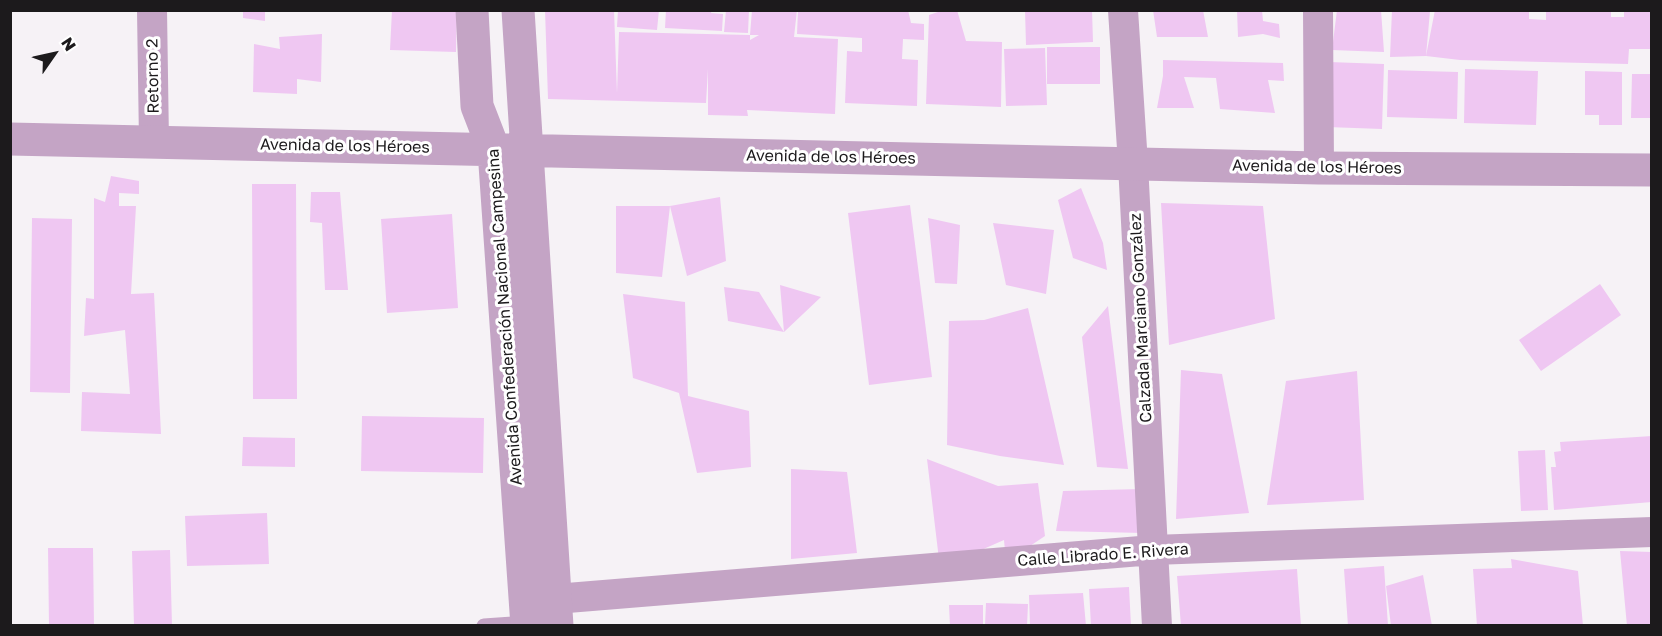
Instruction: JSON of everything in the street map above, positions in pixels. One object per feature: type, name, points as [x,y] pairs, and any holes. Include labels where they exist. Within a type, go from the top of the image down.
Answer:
[{"type":"street","name":"Retorno 2","points":[[152,10],[154,142]]},
{"type":"street","name":"Avenida Confederación Nacional Campesina","points":[[472,10],[477,106],[494,150],[531,458],[544,619]]},
{"type":"street","name":"Avenida Confederación Nacional Campesina","points":[[518,10],[527,150],[531,458]]},
{"type":"street","name":"Calzada Marciano González","points":[[1123,10],[1157,626]]},
{"type":"street","points":[[1318,10],[1319,168]]},
{"type":"street","name":"Avenida de los Héroes","points":[[10,139],[1319,168],[1652,170]]},
{"type":"street","name":"Calle Librado E. Rivera","points":[[544,619],[1153,550],[1652,532]]},
{"type":"lane","points":[[484,626],[544,619]]},
{"type":"building","points":[[243,10],[265,10],[265,21],[243,18]]},
{"type":"building","points":[[392,10],[457,10],[456,52],[390,50]]},
{"type":"building","points":[[545,10],[614,10],[617,93],[619,32],[750,35],[752,10],[797,10],[794,37],[838,39],[835,114],[747,110],[748,116],[708,115],[708,69],[706,103],[548,99]]},
{"type":"building","points":[[618,10],[659,10],[657,30],[617,27]]},
{"type":"building","points":[[666,10],[712,10],[711,13],[723,14],[722,31],[665,28]]},
{"type":"building","points":[[726,10],[749,10],[748,33],[724,32]]},
{"type":"building","points":[[798,10],[908,10],[911,23],[924,24],[924,40],[903,39],[902,59],[918,60],[917,106],[845,103],[847,51],[862,52],[862,38],[797,34]]},
{"type":"building","points":[[944,10],[957,10],[966,41],[1002,42],[1001,107],[926,104],[929,15]]},
{"type":"building","points":[[1025,10],[1092,10],[1093,42],[1026,45]]},
{"type":"building","points":[[1153,10],[1203,10],[1208,37],[1157,37]]},
{"type":"building","points":[[1237,10],[1262,10],[1263,21],[1279,24],[1280,38],[1263,34],[1238,37]]},
{"type":"building","points":[[1337,10],[1381,10],[1384,52],[1332,50]]},
{"type":"building","points":[[1392,10],[1430,11],[1426,56],[1390,57]]},
{"type":"building","points":[[1435,10],[1529,10],[1529,19],[1546,20],[1546,10],[1611,10],[1611,17],[1624,17],[1624,10],[1652,10],[1652,49],[1629,49],[1628,64],[1460,60],[1426,56]]},
{"type":"building","points":[[322,34],[321,82],[297,79],[297,94],[253,92],[254,44],[280,49],[279,37]]},
{"type":"building","points":[[1047,47],[1100,47],[1100,84],[1047,84]]},
{"type":"building","points":[[1045,48],[1047,105],[1006,106],[1004,49]]},
{"type":"building","points":[[1163,60],[1283,63],[1284,81],[1268,80],[1275,113],[1220,109],[1216,78],[1184,77],[1194,108],[1157,108],[1163,76]]},
{"type":"building","points":[[1329,62],[1384,64],[1382,129],[1327,127]]},
{"type":"building","points":[[1465,69],[1538,71],[1536,125],[1464,123]]},
{"type":"building","points":[[1388,70],[1458,72],[1457,119],[1387,117]]},
{"type":"building","points":[[1585,71],[1622,72],[1622,125],[1599,125],[1599,115],[1585,115]]},
{"type":"building","points":[[1632,74],[1652,74],[1652,118],[1631,118]]},
{"type":"building","points":[[111,176],[139,181],[139,194],[119,193],[119,206],[136,206],[131,294],[154,293],[161,434],[81,431],[82,392],[130,394],[125,330],[84,336],[86,298],[94,299],[94,198],[105,202]]},
{"type":"building","points":[[252,184],[296,184],[297,399],[253,399]]},
{"type":"building","points":[[1081,188],[1103,243],[1107,270],[1073,258],[1058,200]]},
{"type":"building","points":[[311,192],[340,192],[348,290],[325,290],[322,223],[310,222]]},
{"type":"building","points":[[720,197],[726,261],[687,276],[670,206]]},
{"type":"building","points":[[1161,203],[1263,206],[1275,319],[1169,345]]},
{"type":"building","points":[[910,205],[932,377],[869,385],[848,213]]},
{"type":"building","points":[[616,206],[670,206],[662,277],[616,273]]},
{"type":"building","points":[[452,214],[458,308],[387,313],[381,219]]},
{"type":"building","points":[[32,218],[72,219],[70,393],[30,392]]},
{"type":"building","points":[[928,218],[960,225],[957,284],[935,283]]},
{"type":"building","points":[[993,223],[1054,230],[1046,294],[1006,285]]},
{"type":"building","points":[[1600,284],[1621,315],[1541,371],[1519,340]]},
{"type":"building","points":[[780,285],[821,297],[784,332]]},
{"type":"building","points":[[724,287],[759,292],[784,332],[728,321]]},
{"type":"building","points":[[623,294],[685,302],[688,396],[749,411],[751,467],[697,473],[679,393],[633,378]]},
{"type":"building","points":[[1108,306],[1128,469],[1097,467],[1082,337]]},
{"type":"building","points":[[1028,308],[1064,465],[1000,456],[947,445],[949,321],[984,320]]},
{"type":"building","points":[[1181,370],[1222,374],[1249,513],[1176,519]]},
{"type":"building","points":[[1357,371],[1364,500],[1267,505],[1286,381]]},
{"type":"building","points":[[362,416],[484,418],[483,473],[361,471]]},
{"type":"building","points":[[1652,436],[1652,502],[1554,510],[1551,467],[1556,467],[1554,452],[1561,451],[1560,442]]},
{"type":"building","points":[[243,437],[295,438],[295,467],[242,466]]},
{"type":"building","points":[[1545,450],[1548,510],[1521,511],[1518,451]]},
{"type":"building","points":[[927,459],[998,486],[1038,483],[1045,536],[1006,562],[1004,540],[940,568]]},
{"type":"building","points":[[791,469],[847,472],[857,553],[791,559]]},
{"type":"building","points":[[1141,489],[1143,533],[1056,531],[1063,491]]},
{"type":"building","points":[[267,513],[269,564],[187,566],[185,516]]},
{"type":"building","points":[[48,548],[93,548],[94,626],[49,626]]},
{"type":"building","points":[[170,550],[172,626],[134,626],[132,551]]},
{"type":"building","points":[[1620,551],[1652,552],[1652,626],[1627,626]]},
{"type":"building","points":[[1511,559],[1578,571],[1583,626],[1477,626],[1473,569],[1512,568]]},
{"type":"building","points":[[1384,566],[1388,626],[1348,626],[1344,569]]},
{"type":"building","points":[[1297,569],[1301,626],[1181,626],[1177,576]]},
{"type":"building","points":[[1423,575],[1432,626],[1391,626],[1386,586]]},
{"type":"building","points":[[1129,587],[1131,626],[1091,626],[1089,589]]},
{"type":"building","points":[[1083,593],[1086,626],[1030,626],[1029,595]]},
{"type":"building","points":[[986,603],[1028,604],[1027,626],[985,626]]},
{"type":"building","points":[[949,605],[983,605],[983,626],[950,626]]}]
